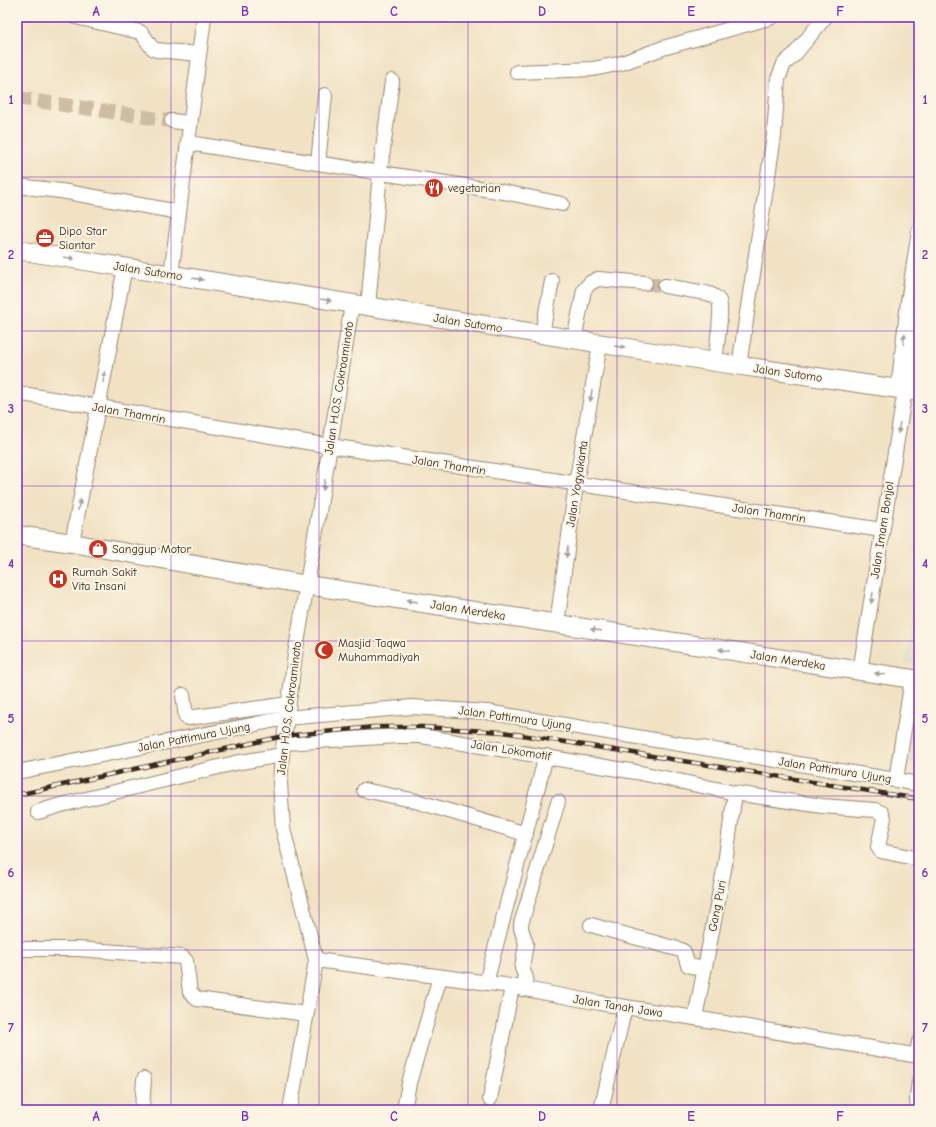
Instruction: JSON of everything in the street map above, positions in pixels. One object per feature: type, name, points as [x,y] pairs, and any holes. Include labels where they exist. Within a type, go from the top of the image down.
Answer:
[{"type":"main road","name":"Jalan Sutomo","points":[[17,250],[739,366],[908,390]]},
{"type":"main road","name":"Jalan Merdeka","points":[[17,535],[72,543],[307,585],[916,680]]},
{"type":"street","points":[[76,17],[140,32],[146,36],[153,49],[156,50],[199,54]]},
{"type":"street","points":[[171,275],[204,17]]},
{"type":"street","points":[[517,72],[593,69],[622,63],[663,48],[772,17]]},
{"type":"street","points":[[739,366],[774,136],[778,79],[784,64],[795,54],[825,17]]},
{"type":"street","name":"Jalan H.O.S. Cokroaminoto","points":[[290,1110],[316,960],[283,830],[280,783],[286,718],[330,446],[360,305],[392,81]]},
{"type":"street","points":[[318,163],[325,95]]},
{"type":"street","points":[[172,121],[190,123]]},
{"type":"street","points":[[188,143],[504,192],[562,204]]},
{"type":"street","points":[[17,186],[61,191],[179,212]]},
{"type":"street","points":[[908,390],[919,231]]},
{"type":"street","points":[[72,543],[125,267]]},
{"type":"street","points":[[574,340],[584,290],[590,283],[598,279],[645,283]]},
{"type":"street","points":[[542,334],[552,281]]},
{"type":"street","points":[[665,286],[712,294],[716,298],[719,303],[720,315],[715,362]]},
{"type":"street","points":[[908,390],[919,318]]},
{"type":"street","name":"Jalan Yogyakarta","points":[[557,624],[576,484],[600,344]]},
{"type":"street","name":"Jalan Imam Bonjol","points":[[860,671],[882,530],[908,390]]},
{"type":"street","name":"Jalan Thamrin","points":[[17,393],[330,446],[882,530]]},
{"type":"street","points":[[896,780],[916,680]]},
{"type":"street","points":[[183,696],[186,717],[188,718],[288,704]]},
{"type":"street","name":"Jalan Pattimura Ujung","points":[[17,772],[286,718],[412,707],[487,712],[919,784]]},
{"type":"street","name":"Jalan Lokomotif","points":[[38,812],[61,805],[235,763],[283,749],[398,736],[421,736],[636,772],[735,793],[822,806],[878,811],[882,813],[884,818],[879,849],[883,852],[919,859]]},
{"type":"street","points":[[486,983],[546,756]]},
{"type":"street","points":[[364,790],[412,800],[526,834]]},
{"type":"street","name":"Gang Puri","points":[[695,1018],[724,870],[735,793]]},
{"type":"street","points":[[490,1099],[517,988],[526,978],[522,968],[526,944],[520,924],[558,802]]},
{"type":"street","points":[[591,924],[681,950],[684,952],[688,965],[704,970]]},
{"type":"street","points":[[17,949],[78,949],[182,957],[186,961],[190,992],[197,998],[306,1014]]},
{"type":"street","name":"Jalan Tanah Jawa","points":[[316,960],[486,983],[625,1007],[918,1051]]},
{"type":"street","points":[[404,1110],[409,1083],[440,977]]},
{"type":"street","points":[[601,1110],[625,1007]]},
{"type":"street","points":[[142,1110],[144,1080]]},
{"type":"street","points":[[918,1110],[917,1098],[919,1081]]},
{"type":"shaded area","points":[[919,576],[919,665],[905,663]]},
{"type":"shaded area","points":[[917,702],[919,702],[919,765],[908,763]]},
{"type":"tunnel","points":[[17,98],[172,121]]},
{"type":"tunnel","points":[[645,283],[665,286]]},
{"type":"railway","points":[[17,795],[284,736],[374,727],[423,727],[503,732],[919,799]]},
{"type":"place","name":"vegetarian","points":[[434,188]]},
{"type":"place","name":"Dipo Star Siantar","points":[[45,238]]},
{"type":"place","name":"Sanggup Motor","points":[[98,549]]},
{"type":"place","name":"Rumah Sakit Vita Insani","points":[[58,579]]},
{"type":"place","name":"Masjid Taqwa Muhammadiyah","points":[[324,650]]}]
